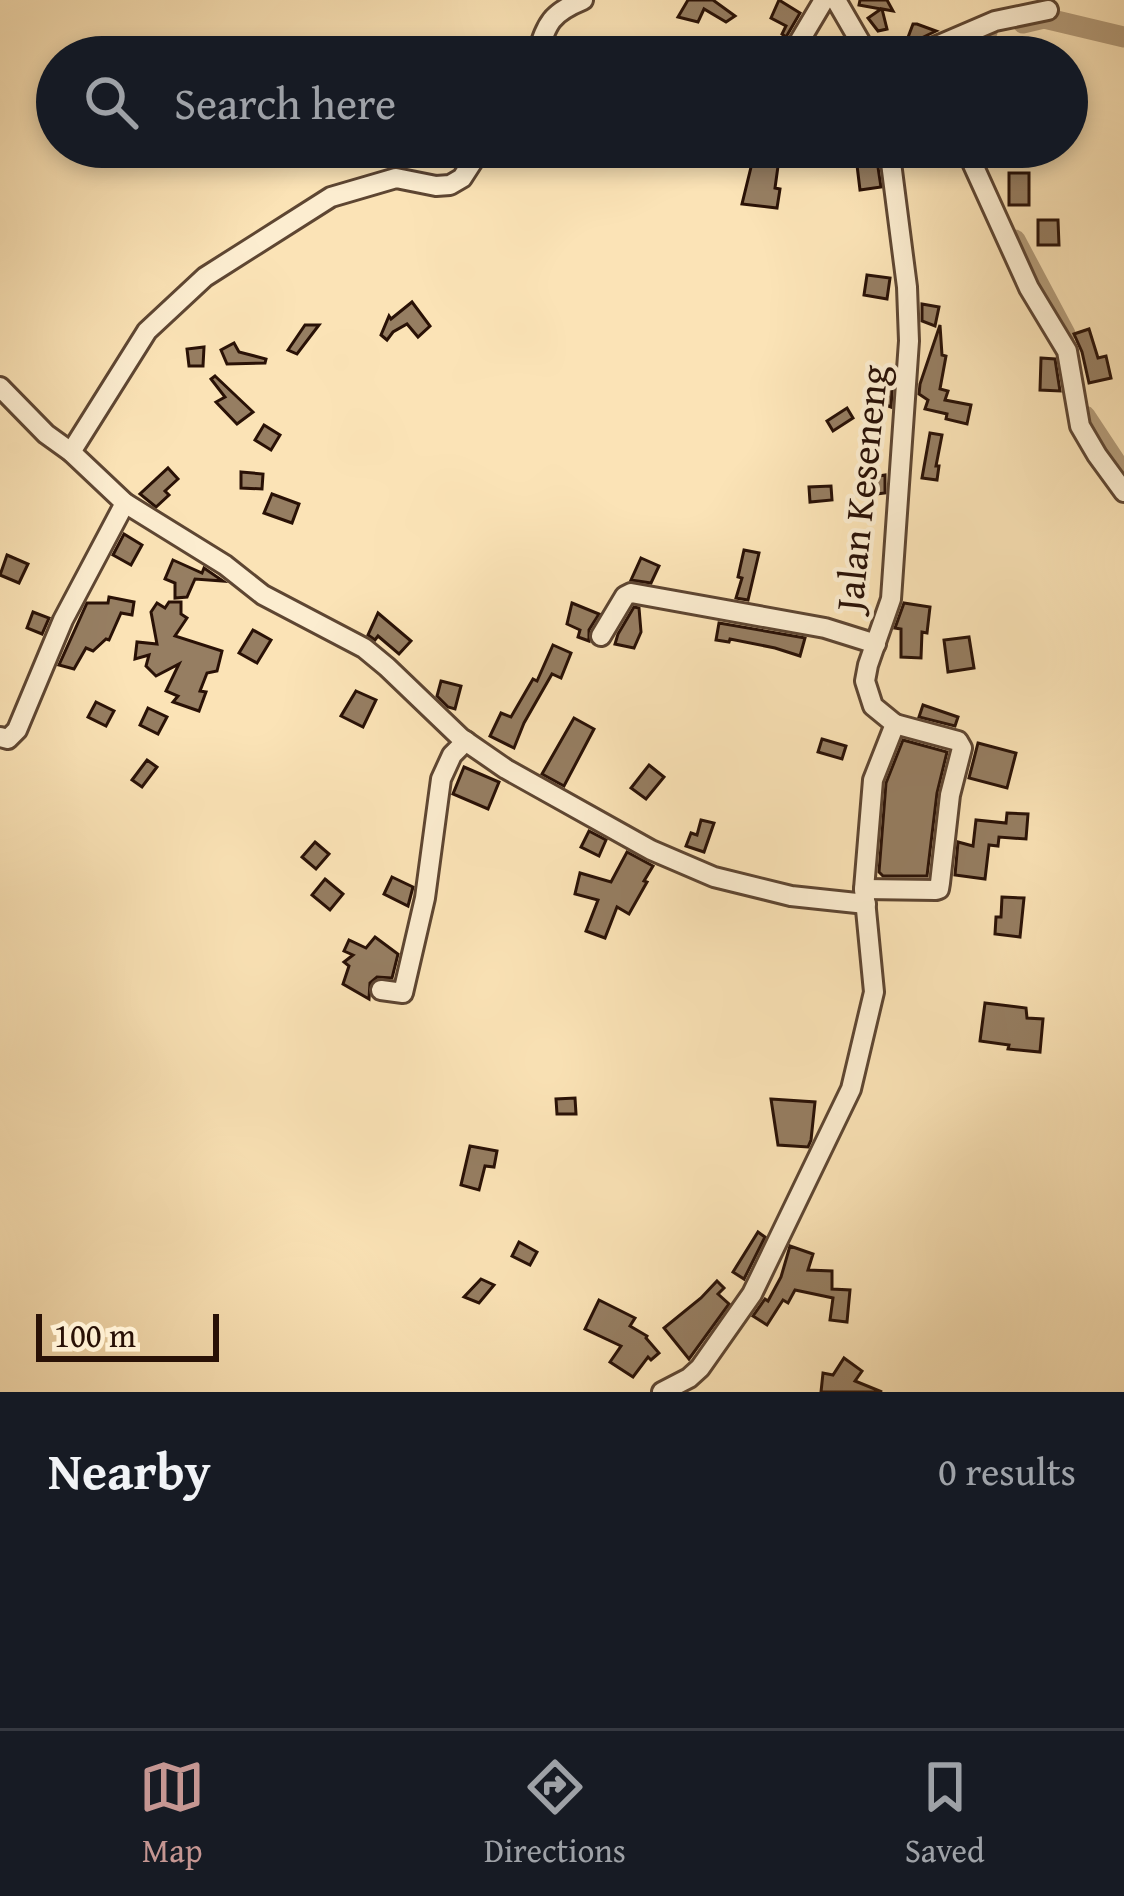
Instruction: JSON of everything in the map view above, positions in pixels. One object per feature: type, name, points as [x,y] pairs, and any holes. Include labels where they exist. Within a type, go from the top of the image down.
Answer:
[{"type":"street","points":[[543,36],[554,16],[583,0]]},
{"type":"street","points":[[803,36],[824,0]]},
{"type":"street","points":[[836,0],[857,36]]},
{"type":"street","points":[[964,36],[995,21],[1048,10]]},
{"type":"street","points":[[71,452],[147,331],[206,277],[331,197],[397,178],[450,185],[468,168]]},
{"type":"street","name":"Jalan Keseneng","points":[[892,168],[909,341],[891,598],[865,675],[876,710],[895,724]]},
{"type":"street","points":[[974,168],[1029,289],[1067,351],[1080,426],[1124,492]]},
{"type":"street","points":[[0,387],[125,502],[225,565],[262,596],[364,648],[466,741],[506,769],[651,850],[714,877],[790,896],[865,896],[936,890],[962,748],[958,741],[895,724],[873,780],[865,896],[874,992],[851,1089],[752,1294],[700,1368],[662,1392]]},
{"type":"street","points":[[0,737],[8,739],[17,730],[63,620],[125,502]]},
{"type":"street","points":[[601,636],[631,593],[825,628],[876,644]]},
{"type":"street","points":[[381,990],[403,993],[425,898],[444,767],[466,741]]},
{"type":"building","points":[[688,0],[713,0],[735,16],[726,22],[704,9],[698,22],[678,17]]},
{"type":"building","points":[[779,0],[800,13],[787,36],[782,34],[786,26],[771,18]]},
{"type":"building","points":[[860,0],[887,0],[893,11],[882,9],[887,29],[878,31],[868,18],[881,9],[859,5]]},
{"type":"building","points":[[913,24],[936,31],[926,36],[908,36]]},
{"type":"building","points":[[751,168],[778,168],[777,208],[742,204]]},
{"type":"building","points":[[857,168],[878,168],[881,187],[860,190]]},
{"type":"building","points":[[1009,173],[1029,173],[1029,205],[1009,205]]},
{"type":"building","points":[[1038,220],[1058,220],[1059,245],[1038,245]]},
{"type":"building","points":[[867,275],[890,278],[887,299],[864,295]]},
{"type":"building","points":[[412,302],[430,326],[418,337],[407,324],[387,340],[381,335],[389,316],[391,319]]},
{"type":"building","points":[[922,304],[939,307],[935,326],[922,321]]},
{"type":"building","points":[[305,325],[319,325],[297,354],[288,350]]},
{"type":"building","points":[[940,325],[942,355],[946,356],[940,389],[948,391],[945,400],[971,405],[967,424],[925,409],[928,400],[919,394]]},
{"type":"building","points":[[1089,329],[1098,358],[1106,356],[1111,378],[1089,383],[1074,334]]},
{"type":"building","points":[[234,343],[239,352],[266,359],[265,363],[227,364],[221,350]]},
{"type":"building","points":[[204,347],[203,366],[189,366],[187,349]]},
{"type":"building","points":[[1041,358],[1055,359],[1060,391],[1040,390]]},
{"type":"building","points":[[878,372],[893,378],[891,407],[868,398]]},
{"type":"building","points":[[215,376],[253,412],[237,424],[216,402],[225,397],[211,379]]},
{"type":"building","points":[[847,408],[853,418],[833,431],[827,421]]},
{"type":"building","points":[[264,425],[280,435],[271,450],[255,440]]},
{"type":"building","points":[[930,433],[942,435],[937,480],[922,478]]},
{"type":"building","points":[[168,468],[178,479],[156,507],[140,494]]},
{"type":"building","points":[[241,472],[263,474],[262,489],[241,488]]},
{"type":"building","points":[[885,475],[885,493],[868,495],[865,478]]},
{"type":"building","points":[[831,486],[832,500],[810,502],[809,487]]},
{"type":"building","points":[[272,494],[299,504],[292,523],[264,513]]},
{"type":"building","points":[[124,534],[142,545],[131,565],[113,555]]},
{"type":"building","points":[[744,550],[759,553],[748,600],[736,598]]},
{"type":"building","points":[[7,555],[28,564],[19,583],[0,575]]},
{"type":"building","points":[[641,558],[659,566],[651,583],[631,580]]},
{"type":"building","points":[[173,560],[202,573],[204,568],[223,581],[195,579],[187,597],[175,598],[175,583],[165,579]]},
{"type":"building","points":[[109,597],[134,602],[132,615],[121,613],[109,640],[93,651],[86,648],[74,669],[59,665],[87,603],[108,603]]},
{"type":"building","points":[[169,602],[181,602],[181,614],[187,618],[175,636],[222,651],[217,671],[207,673],[200,691],[206,692],[199,711],[173,702],[178,696],[166,691],[179,664],[156,676],[146,666],[149,655],[135,659],[137,642],[157,644],[151,612],[157,603],[165,608]]},
{"type":"building","points":[[572,603],[599,614],[589,630],[589,641],[567,624]]},
{"type":"building","points":[[904,603],[930,607],[921,658],[901,657],[901,629],[895,628]]},
{"type":"building","points":[[634,607],[639,608],[641,632],[634,648],[615,644],[618,634]]},
{"type":"building","points":[[33,612],[49,618],[42,634],[27,628]]},
{"type":"building","points":[[378,613],[411,641],[399,654],[378,636],[375,640],[368,635]]},
{"type":"building","points":[[719,623],[805,638],[800,656],[730,639],[716,640]]},
{"type":"building","points":[[253,630],[271,640],[257,663],[239,653]]},
{"type":"building","points":[[969,637],[974,668],[948,672],[944,640]]},
{"type":"building","points":[[553,645],[571,653],[561,678],[552,674],[514,748],[490,736],[501,713],[511,717],[533,679],[537,681]]},
{"type":"building","points":[[441,681],[461,686],[455,709],[437,696]]},
{"type":"building","points":[[356,691],[376,700],[363,727],[341,716]]},
{"type":"building","points":[[96,702],[114,711],[106,726],[88,717]]},
{"type":"building","points":[[923,705],[958,717],[955,726],[919,717]]},
{"type":"building","points":[[148,708],[167,717],[158,734],[140,725]]},
{"type":"building","points":[[574,718],[594,729],[564,786],[542,774]]},
{"type":"building","points":[[822,739],[846,746],[842,759],[818,752]]},
{"type":"building","points":[[903,740],[947,752],[927,876],[883,876],[879,872],[886,783]]},
{"type":"building","points":[[978,743],[1016,753],[1007,788],[969,778]]},
{"type":"building","points":[[147,760],[157,767],[142,787],[132,780]]},
{"type":"building","points":[[649,765],[664,777],[646,799],[631,788]]},
{"type":"building","points":[[464,767],[499,782],[488,809],[453,794]]},
{"type":"building","points":[[1007,813],[1028,814],[1026,839],[999,837],[998,846],[989,845],[985,879],[955,875],[958,842],[973,846],[976,820],[1006,823]]},
{"type":"building","points":[[701,820],[714,823],[704,852],[686,846],[691,833],[697,835]]},
{"type":"building","points":[[589,831],[606,840],[599,856],[581,847]]},
{"type":"building","points":[[315,842],[329,854],[316,869],[302,857]]},
{"type":"building","points":[[627,852],[653,866],[647,882],[629,914],[617,907],[605,938],[586,931],[598,900],[575,894],[580,873],[611,882]]},
{"type":"building","points":[[392,877],[413,887],[408,906],[384,894]]},
{"type":"building","points":[[325,879],[343,894],[330,910],[312,895]]},
{"type":"building","points":[[1002,897],[1024,898],[1020,937],[995,934]]},
{"type":"building","points":[[375,937],[398,954],[392,978],[377,977],[370,983],[369,999],[343,984],[349,966],[344,962],[353,955],[344,951],[349,940],[366,948]]},
{"type":"building","points":[[985,1003],[1026,1008],[1027,1018],[1043,1019],[1040,1052],[980,1041]]},
{"type":"building","points":[[575,1098],[576,1114],[557,1114],[556,1099]]},
{"type":"building","points":[[771,1099],[815,1102],[808,1147],[778,1145]]},
{"type":"building","points":[[470,1146],[497,1151],[494,1167],[485,1166],[479,1190],[461,1185]]},
{"type":"building","points":[[758,1232],[765,1237],[744,1279],[733,1272]]},
{"type":"building","points":[[519,1242],[537,1252],[530,1265],[512,1256]]},
{"type":"building","points":[[790,1246],[813,1254],[808,1270],[832,1271],[832,1289],[850,1290],[847,1322],[830,1320],[833,1298],[795,1290],[767,1325],[753,1316],[781,1277]]},
{"type":"building","points":[[481,1279],[494,1285],[479,1303],[464,1297]]},
{"type":"building","points":[[717,1281],[724,1288],[718,1294],[729,1304],[689,1359],[664,1328]]},
{"type":"building","points":[[599,1300],[635,1318],[630,1326],[647,1336],[659,1353],[651,1360],[648,1357],[633,1377],[610,1362],[621,1346],[585,1329]]},
{"type":"building","points":[[844,1358],[862,1371],[855,1381],[882,1392],[821,1392],[823,1373],[833,1375]]},
{"type":"waterway","points":[[1023,23],[1044,18],[1124,37]]},
{"type":"waterway","points":[[976,36],[987,32]]},
{"type":"waterway","points":[[1015,240],[1065,334]]},
{"type":"waterway","points":[[1085,416],[1124,475]]}]
